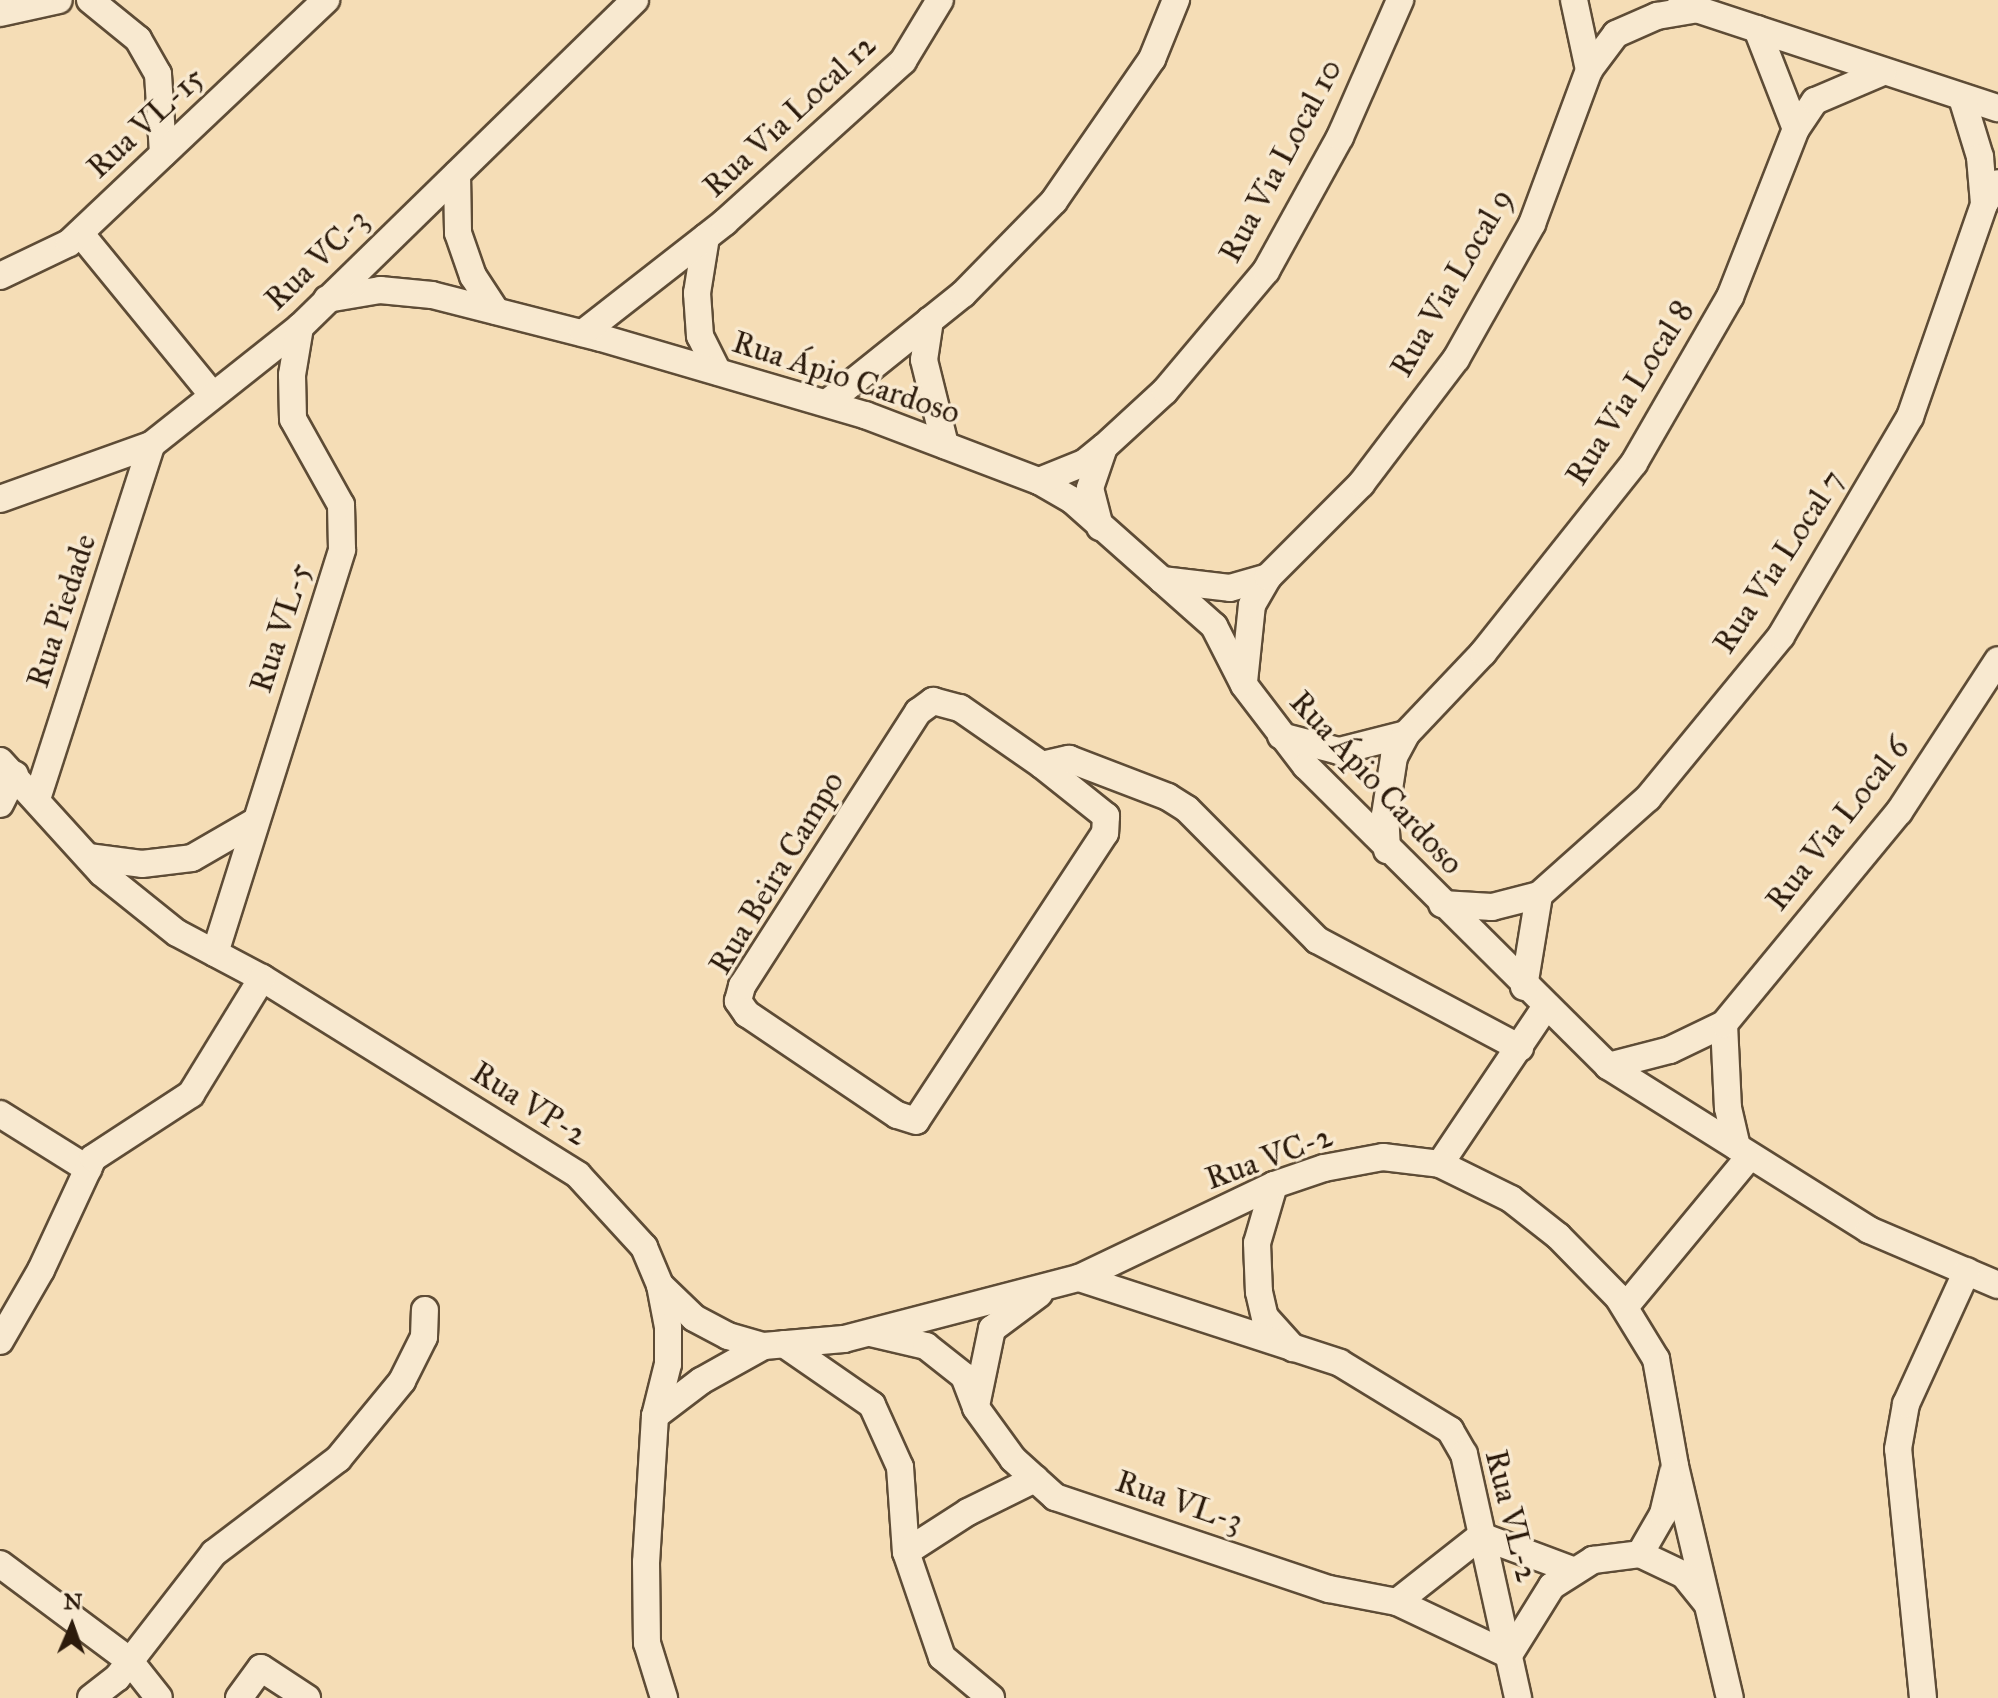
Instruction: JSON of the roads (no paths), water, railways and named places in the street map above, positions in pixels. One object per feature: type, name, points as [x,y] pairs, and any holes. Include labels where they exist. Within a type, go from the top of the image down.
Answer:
[{"type":"street","points":[[0,13],[59,0]]},
{"type":"street","points":[[90,0],[138,39],[158,74],[163,154]]},
{"type":"street","name":"Rua VL-15","points":[[0,276],[80,233],[326,0]]},
{"type":"street","name":"Rua VC-3","points":[[0,499],[151,445],[300,327],[635,0]]},
{"type":"street","name":"Rua Via Local 12","points":[[583,333],[706,237],[903,61],[940,0]]},
{"type":"street","points":[[827,403],[930,320],[1054,201],[1152,59],[1176,0]]},
{"type":"street","name":"Rua Via Local 10","points":[[1039,481],[1084,463],[1165,391],[1266,271],[1340,137],[1400,0]]},
{"type":"street","points":[[1574,0],[1589,70]]},
{"type":"street","points":[[1666,0],[1998,108]]},
{"type":"street","name":"Rua Via Local 9","points":[[1244,685],[1252,605],[1268,577],[1361,484],[1456,359],[1532,224],[1589,70],[1616,34],[1657,16],[1698,9]]},
{"type":"street","points":[[1757,29],[1796,129]]},
{"type":"street","name":"Rua Via Local 8","points":[[1387,850],[1385,815],[1394,757],[1406,734],[1483,653],[1634,463],[1730,297],[1796,129],[1815,101],[1883,72]]},
{"type":"street","name":"Rua Via Local 7","points":[[1442,904],[1492,907],[1539,895],[1648,798],[1781,636],[1910,417],[1991,194],[1962,98]]},
{"type":"street","points":[[457,174],[458,233],[473,276],[496,311]]},
{"type":"street","points":[[80,233],[212,394]]},
{"type":"street","name":"Rua Via Local 12","points":[[706,237],[697,293],[700,336],[718,372]]},
{"type":"street","name":"Rua Ápio Cardoso","points":[[327,299],[380,290],[432,295],[583,333],[827,403],[1039,481],[1072,500],[1101,530],[1214,626],[1244,685],[1281,736],[1387,850],[1545,1008],[1608,1066],[1869,1230],[1998,1285]]},
{"type":"street","points":[[930,320],[924,360],[945,445]]},
{"type":"street","name":"Rua VL-5","points":[[215,953],[342,549],[341,505],[293,419],[292,375],[300,327]]},
{"type":"street","name":"Rua Piedade","points":[[37,799],[151,445]]},
{"type":"street","name":"Rua Via Local 10","points":[[1101,530],[1090,488],[1104,447]]},
{"type":"street","name":"Rua Via Local 9","points":[[1160,580],[1230,588],[1268,577]]},
{"type":"street","name":"Rua Via Local 6","points":[[1608,1066],[1670,1050],[1724,1024],[1899,812],[1998,660]]},
{"type":"street","name":"Rua Beira Campo","points":[[933,701],[960,708],[1042,765],[1106,816],[1105,833],[916,1121],[897,1115],[747,1014],[738,1001],[742,986],[918,712],[933,701]]},
{"type":"street","points":[[1281,736],[1339,751],[1406,734]]},
{"type":"street","points":[[1042,765],[1069,759],[1168,797],[1187,809],[1317,940],[1520,1048]]},
{"type":"street","points":[[0,804],[7,768]]},
{"type":"street","name":"Rua VP-2","points":[[7,768],[88,857],[177,933],[262,978],[578,1175],[644,1247],[660,1285],[668,1364],[655,1416],[647,1643],[664,1698]]},
{"type":"street","points":[[88,857],[142,864],[192,858],[254,822]]},
{"type":"street","points":[[1524,987],[1539,895]]},
{"type":"street","points":[[0,1341],[41,1270],[93,1158],[191,1094],[262,978]]},
{"type":"street","points":[[1440,1164],[1545,1008]]},
{"type":"street","points":[[1625,1307],[1744,1152],[1728,1108],[1724,1024]]},
{"type":"street","points":[[0,1114],[88,1169]]},
{"type":"street","name":"Rua VC-2","points":[[660,1285],[694,1318],[728,1336],[774,1345],[868,1332],[1079,1278],[1274,1185],[1383,1157],[1440,1164],[1511,1199],[1547,1227],[1625,1307],[1656,1359],[1675,1466],[1730,1698]]},
{"type":"street","points":[[1274,1185],[1257,1243],[1259,1292],[1265,1317],[1296,1350]]},
{"type":"street","points":[[1923,1698],[1908,1589],[1898,1449],[1906,1404],[1967,1271]]},
{"type":"street","name":"Rua VL-2","points":[[1079,1278],[1340,1363],[1450,1430],[1464,1454],[1518,1698]]},
{"type":"street","points":[[976,1408],[992,1329],[1048,1287]]},
{"type":"street","points":[[91,1698],[117,1678],[214,1553],[338,1459],[402,1381],[424,1337],[425,1310]]},
{"type":"street","name":"Rua VL-3","points":[[868,1332],[926,1346],[964,1376],[976,1408],[1013,1459],[1055,1497],[1329,1589],[1397,1602],[1509,1655]]},
{"type":"street","points":[[655,1416],[701,1381],[774,1345],[872,1405],[900,1467],[906,1552],[942,1657],[991,1698]]},
{"type":"street","points":[[1640,1554],[1663,1514],[1675,1466]]},
{"type":"street","points":[[906,1552],[968,1512],[1035,1479]]},
{"type":"street","points":[[1397,1602],[1481,1536],[1575,1571]]},
{"type":"street","points":[[1509,1655],[1552,1586],[1593,1560],[1640,1554],[1684,1575],[1707,1603]]},
{"type":"street","points":[[0,1564],[129,1660],[159,1698]]},
{"type":"street","points":[[239,1698],[261,1668],[307,1698]]}]
